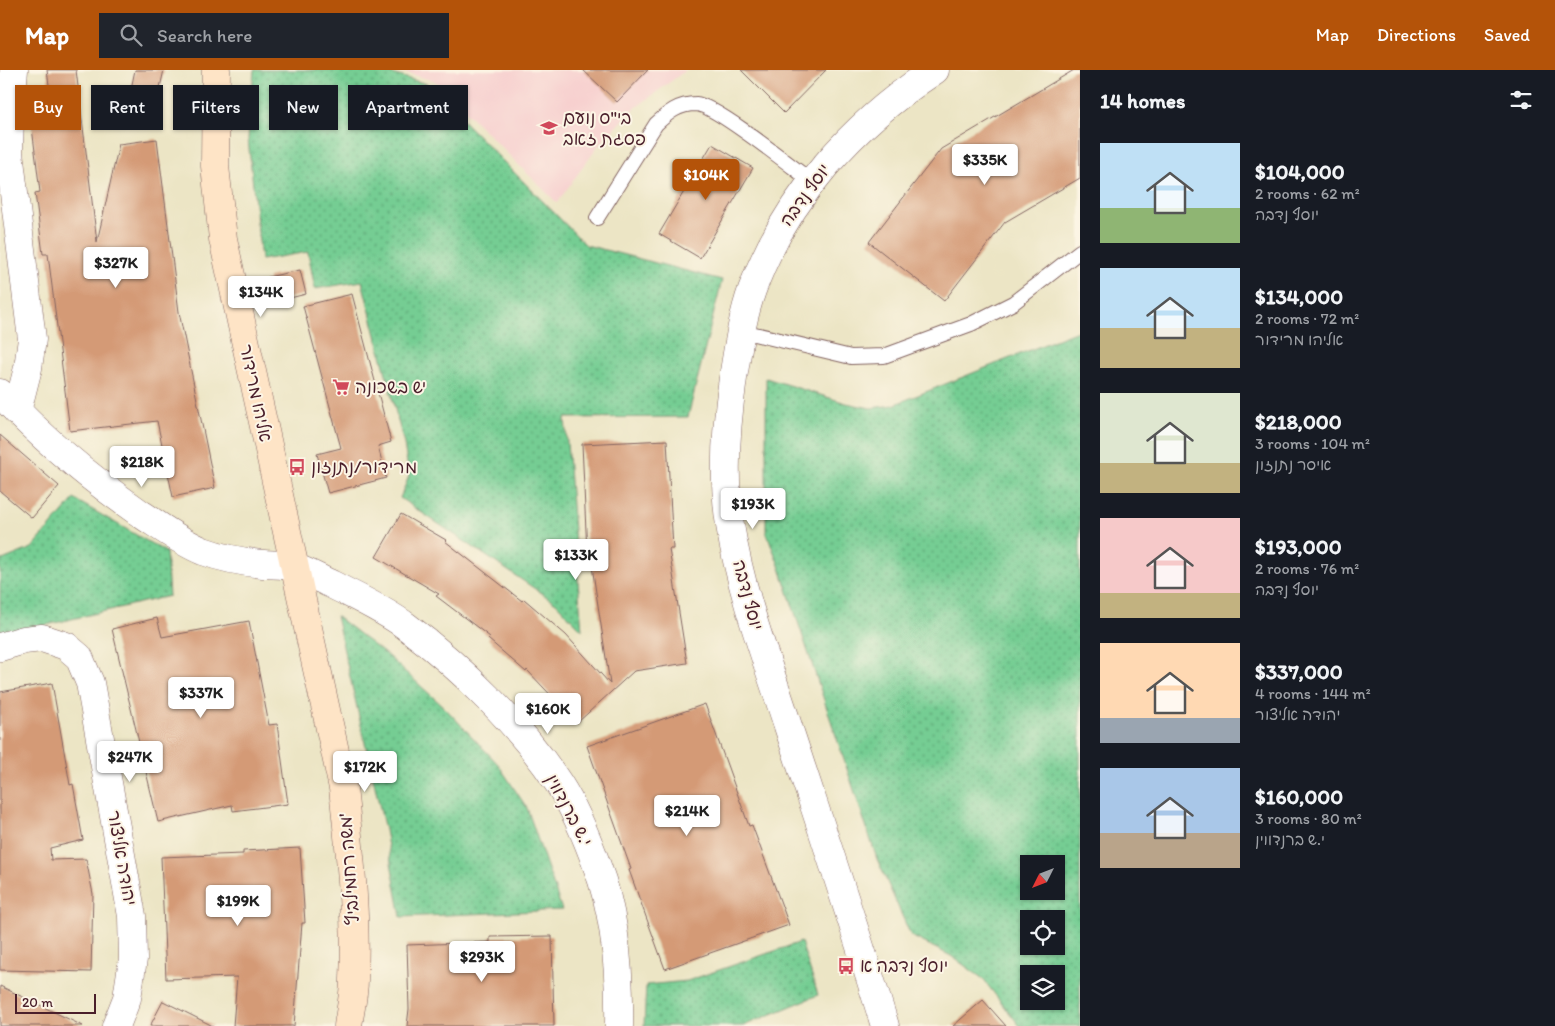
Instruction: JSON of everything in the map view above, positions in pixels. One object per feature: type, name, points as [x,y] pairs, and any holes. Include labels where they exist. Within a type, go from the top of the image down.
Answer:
[{"type":"street","points":[[8,402],[28,368],[32,339],[9,152],[14,70]]},
{"type":"street","name":"אליהו מרידור","points":[[216,70],[215,166],[223,239],[294,567]]},
{"type":"street","name":"יוסף נדבה","points":[[885,1026],[749,607],[730,524],[726,484],[726,434],[742,331],[752,292],[765,258],[788,215],[812,181],[845,144],[879,111],[936,70]]},
{"type":"street","name":"י.ש ברנדווין","points":[[8,402],[68,459],[107,490],[163,528],[203,551],[243,562],[294,567],[363,600],[405,626],[450,663],[499,708],[558,784],[580,823],[598,867],[608,903],[616,951],[619,1000],[618,1026]]},
{"type":"street","name":"משה רחמילביץ'","points":[[294,567],[343,788],[351,853],[354,913],[354,981],[348,1026]]},
{"type":"street","name":"יהודה אליצור","points":[[0,647],[24,640],[42,638],[66,646],[79,657],[90,683],[132,916],[133,959],[127,998],[116,1026]]},
{"type":"lane","points":[[597,218],[656,124],[669,111],[683,105],[698,104],[717,112],[812,181]]},
{"type":"lane","points":[[742,331],[852,357],[884,356],[971,324],[1013,303],[1080,251]]},
{"type":"shaded area","name":"בי\"ס נועם פסגת זאב","points":[[396,70],[686,70],[634,109],[597,147],[557,203],[468,114],[468,85],[439,85],[435,81]]},
{"type":"green space","points":[[254,70],[378,70],[427,84],[348,85],[348,130],[468,130],[468,126],[586,245],[722,280],[688,417],[565,418],[582,630],[556,603],[400,498],[409,476],[404,444],[362,281],[315,289],[308,252],[261,260],[248,139],[249,130],[259,130],[259,85],[253,85]]},
{"type":"green space","points":[[1080,330],[1080,1026],[1020,1026],[982,978],[951,956],[911,936],[877,859],[766,531],[766,378],[846,403],[871,408],[893,405]]},
{"type":"green space","points":[[74,499],[166,552],[169,596],[0,636],[0,561],[32,548]]},
{"type":"green space","points":[[336,616],[389,657],[445,708],[498,764],[527,808],[562,910],[401,917],[385,830]]},
{"type":"green space","points":[[801,942],[818,995],[743,1026],[644,1026],[646,985],[687,981]]},
{"type":"building","points":[[47,70],[76,70],[78,85],[49,85]]},
{"type":"building","points":[[135,70],[164,70],[161,85],[132,85]]},
{"type":"building","points":[[583,70],[648,70],[617,102]]},
{"type":"building","points":[[741,70],[826,70],[784,113]]},
{"type":"building","points":[[1074,70],[1080,70],[1080,178],[1005,222],[944,301],[869,242],[941,149]]},
{"type":"building","points":[[81,111],[97,242],[119,144],[157,139],[179,312],[215,488],[173,497],[157,421],[70,431],[48,254],[43,254],[35,193],[40,192],[32,130],[81,130]]},
{"type":"building","points":[[712,144],[753,168],[700,258],[659,234]]},
{"type":"building","points":[[300,270],[306,294],[274,302],[268,277]]},
{"type":"building","points":[[352,294],[391,442],[378,446],[386,478],[328,493],[317,454],[341,448],[303,306]]},
{"type":"building","points":[[0,435],[59,486],[32,518],[0,491]]},
{"type":"building","points":[[667,440],[673,549],[669,549],[687,663],[634,671],[577,723],[527,670],[526,672],[488,639],[490,637],[436,596],[439,594],[376,557],[401,514],[446,540],[522,601],[524,599],[566,635],[610,684],[590,553],[587,553],[582,444]]},
{"type":"building","points":[[157,618],[162,637],[249,621],[269,725],[277,724],[288,804],[233,811],[232,805],[158,822],[112,629]]},
{"type":"building","points":[[52,683],[70,785],[73,784],[83,840],[50,848],[51,860],[86,859],[93,894],[91,972],[0,970],[0,692]]},
{"type":"building","points":[[705,704],[749,826],[752,825],[789,925],[665,969],[587,746]]},
{"type":"building","points":[[300,848],[305,923],[302,923],[294,1026],[233,1026],[237,977],[166,979],[161,857],[243,854],[243,851]]},
{"type":"building","points":[[552,936],[554,1026],[407,1026],[409,1009],[407,945],[490,942],[490,937]]},
{"type":"building","points":[[0,986],[83,1026],[0,1026]]},
{"type":"building","points":[[983,1000],[1006,1026],[953,1026]]},
{"type":"building","points":[[163,1001],[213,1026],[150,1026]]},
{"type":"place","name":"בי\"ס נועם פסגת זאב","points":[[549,128]]},
{"type":"place","name":"יש בשכונה","points":[[341,387]]},
{"type":"place","name":"מרידור/נתנזון","points":[[297,467]]},
{"type":"place","name":"יוסף נדבה א","points":[[846,966]]}]
